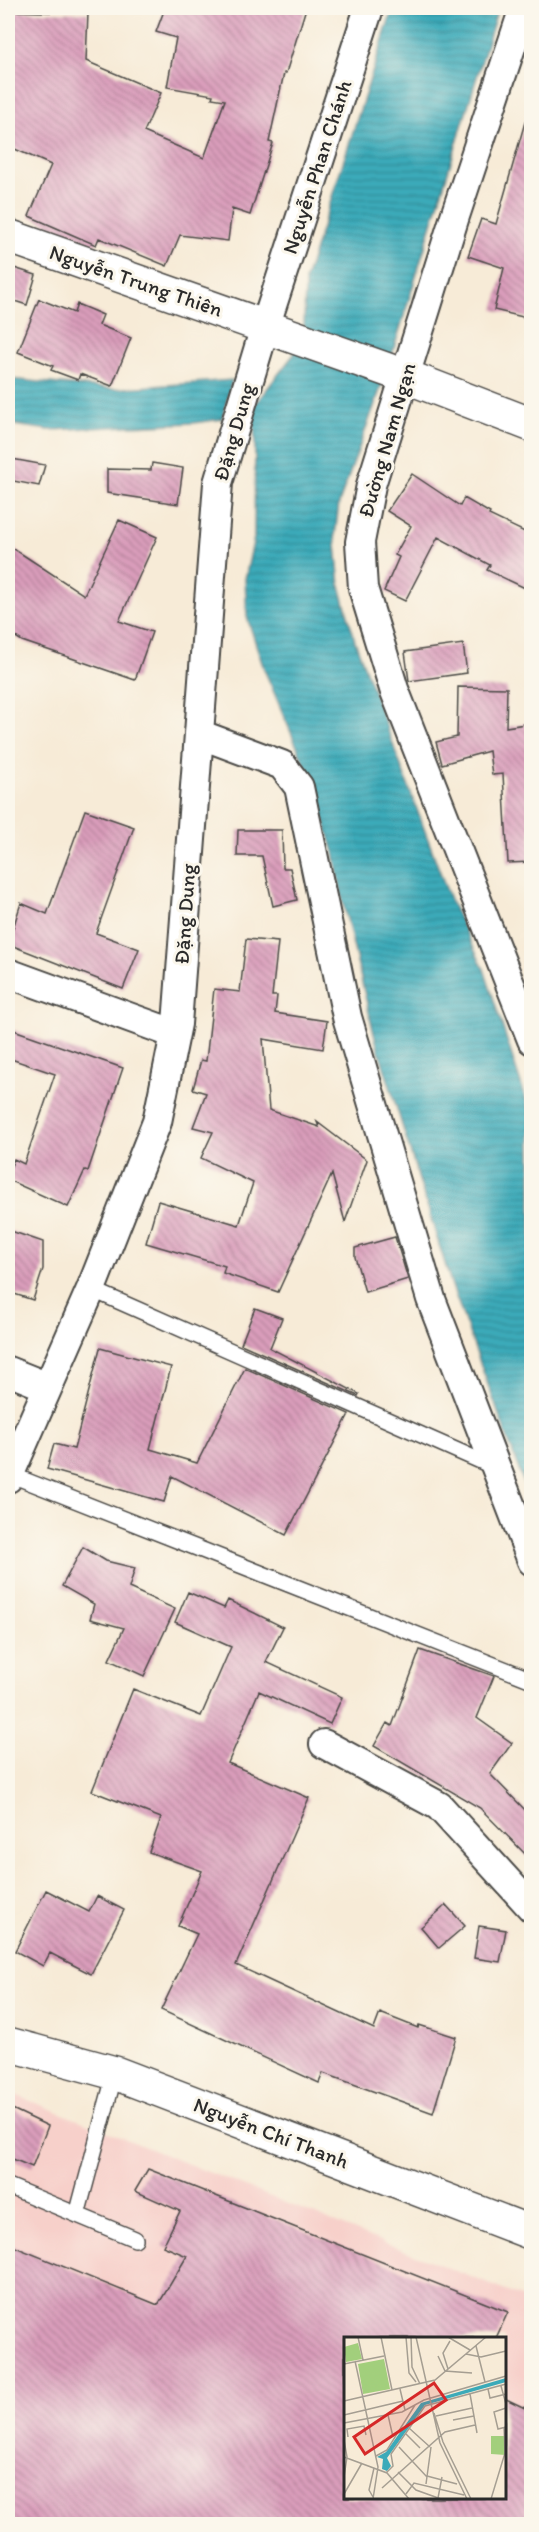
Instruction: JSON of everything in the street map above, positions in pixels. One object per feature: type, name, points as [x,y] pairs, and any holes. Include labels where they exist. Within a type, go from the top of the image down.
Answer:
[{"type":"street","name":"Nguyễn Phan Chánh","points":[[265,327],[369,8]]},
{"type":"street","name":"Đường Nam Ngạn","points":[[524,8],[371,484],[360,542],[363,588],[394,689],[531,1040]]},
{"type":"street","name":"Nguyễn Trung Thiên","points":[[8,236],[405,376],[531,425]]},
{"type":"street","name":"Đặng Dung","points":[[8,1476],[91,1289],[157,1122],[175,1034],[218,483],[265,327]]},
{"type":"street","points":[[199,734],[282,765],[299,787],[347,1017],[431,1299],[531,1561]]},
{"type":"street","points":[[8,973],[175,1034]]},
{"type":"street","points":[[8,1371],[48,1387]]},
{"type":"street","points":[[324,1744],[439,1806],[531,1908]]},
{"type":"street","name":"Nguyễn Chí Thanh","points":[[8,2044],[115,2073],[531,2230]]},
{"type":"lane","points":[[91,1289],[496,1468]]},
{"type":"lane","points":[[8,1476],[531,1680]]},
{"type":"lane","points":[[77,2215],[115,2073]]},
{"type":"lane","points":[[8,2186],[135,2239]]},
{"type":"shaded area","points":[[8,2092],[531,2301],[531,2524],[8,2524]]},
{"type":"water","points":[[393,8],[498,8],[388,368],[339,503],[335,535],[340,586],[355,641],[451,902],[484,969],[531,1115],[531,1503],[451,1283],[375,1038],[342,898],[334,852],[312,782],[264,669],[247,617],[245,579],[254,538],[253,407],[294,354],[304,331],[305,280]]},
{"type":"water","points":[[8,379],[113,389],[232,380],[222,419],[193,423],[49,430],[8,424]]},
{"type":"building","points":[[165,8],[306,8],[286,73],[284,73],[269,142],[273,143],[250,215],[232,209],[228,241],[180,235],[167,266],[99,238],[96,245],[29,216],[51,165],[8,146],[8,11],[88,13],[86,61],[161,93],[144,132],[204,158],[225,100],[212,98],[213,95],[167,87],[176,38],[156,32]]},
{"type":"building","points":[[525,122],[531,123],[531,319],[494,310],[504,268],[468,256],[481,219],[496,224]]},
{"type":"building","points":[[8,266],[36,275],[27,305],[8,299]]},
{"type":"building","points":[[39,299],[74,313],[77,304],[103,315],[99,325],[131,338],[112,386],[80,374],[78,380],[51,370],[53,366],[18,352]]},
{"type":"building","points":[[12,459],[45,465],[39,486],[8,480]]},
{"type":"building","points":[[152,463],[183,468],[178,504],[107,493],[107,469],[151,470]]},
{"type":"building","points":[[412,474],[460,506],[464,498],[490,513],[489,515],[531,535],[531,576],[525,588],[487,570],[490,565],[438,537],[405,601],[384,591],[399,557],[395,555],[411,526],[387,511]]},
{"type":"building","points":[[119,520],[157,537],[119,621],[152,632],[135,680],[22,641],[8,632],[8,545],[84,595]]},
{"type":"building","points":[[463,644],[467,673],[409,681],[405,652]]},
{"type":"building","points":[[458,687],[507,688],[506,727],[531,723],[531,862],[508,863],[503,774],[492,775],[489,751],[442,764],[436,742],[457,737]]},
{"type":"building","points":[[85,810],[134,827],[96,933],[139,949],[123,989],[8,944],[21,903],[47,914]]},
{"type":"building","points":[[238,830],[282,830],[283,868],[290,868],[297,900],[273,906],[262,856],[237,856]]},
{"type":"building","points":[[246,939],[278,942],[272,996],[277,996],[275,1013],[327,1021],[323,1049],[263,1039],[269,1110],[319,1127],[317,1122],[367,1160],[345,1222],[332,1174],[278,1292],[223,1273],[225,1266],[146,1243],[158,1201],[239,1225],[253,1183],[201,1158],[213,1132],[193,1127],[206,1093],[193,1089],[201,1060],[206,1061],[214,989],[240,992]]},
{"type":"building","points":[[8,1028],[123,1068],[88,1171],[85,1170],[68,1207],[8,1180],[8,1173],[14,1159],[24,1164],[55,1074],[8,1058]]},
{"type":"building","points":[[8,1230],[43,1242],[43,1269],[33,1300],[8,1292]]},
{"type":"building","points":[[395,1237],[408,1279],[365,1292],[355,1257],[355,1248]]},
{"type":"building","points":[[255,1308],[282,1318],[270,1348],[359,1394],[358,1396],[241,1344]]},
{"type":"building","points":[[100,1348],[171,1367],[150,1449],[197,1463],[245,1368],[349,1414],[286,1535],[172,1476],[164,1502],[47,1469],[54,1444],[74,1449]]},
{"type":"building","points":[[83,1547],[106,1561],[135,1568],[129,1588],[175,1609],[144,1676],[109,1660],[124,1628],[90,1619],[94,1604],[62,1586]]},
{"type":"building","points":[[188,1592],[224,1608],[228,1600],[283,1627],[266,1662],[342,1697],[330,1724],[259,1691],[228,1763],[309,1798],[236,1965],[374,2029],[380,2013],[418,2028],[419,2025],[456,2037],[433,2113],[323,2073],[319,2083],[161,2010],[197,1934],[178,1926],[202,1871],[149,1852],[161,1818],[92,1791],[133,1689],[201,1716],[231,1647],[175,1622]]},
{"type":"building","points":[[420,1650],[494,1676],[477,1718],[512,1743],[490,1774],[531,1816],[531,1860],[480,1808],[374,1746],[387,1723],[392,1726]]},
{"type":"building","points":[[46,1890],[89,1912],[97,1896],[124,1910],[91,1974],[50,1953],[43,1966],[15,1951]]},
{"type":"building","points":[[446,1905],[465,1926],[439,1948],[421,1927]]},
{"type":"building","points":[[479,1926],[506,1930],[500,1962],[474,1958]]},
{"type":"building","points":[[8,2107],[48,2126],[32,2167],[8,2157]]},
{"type":"building","points":[[148,2169],[508,2312],[496,2337],[344,2337],[344,2499],[506,2499],[506,2399],[529,2410],[531,2524],[8,2524],[8,2244],[158,2305],[187,2256],[163,2246],[180,2211],[135,2191]]}]
